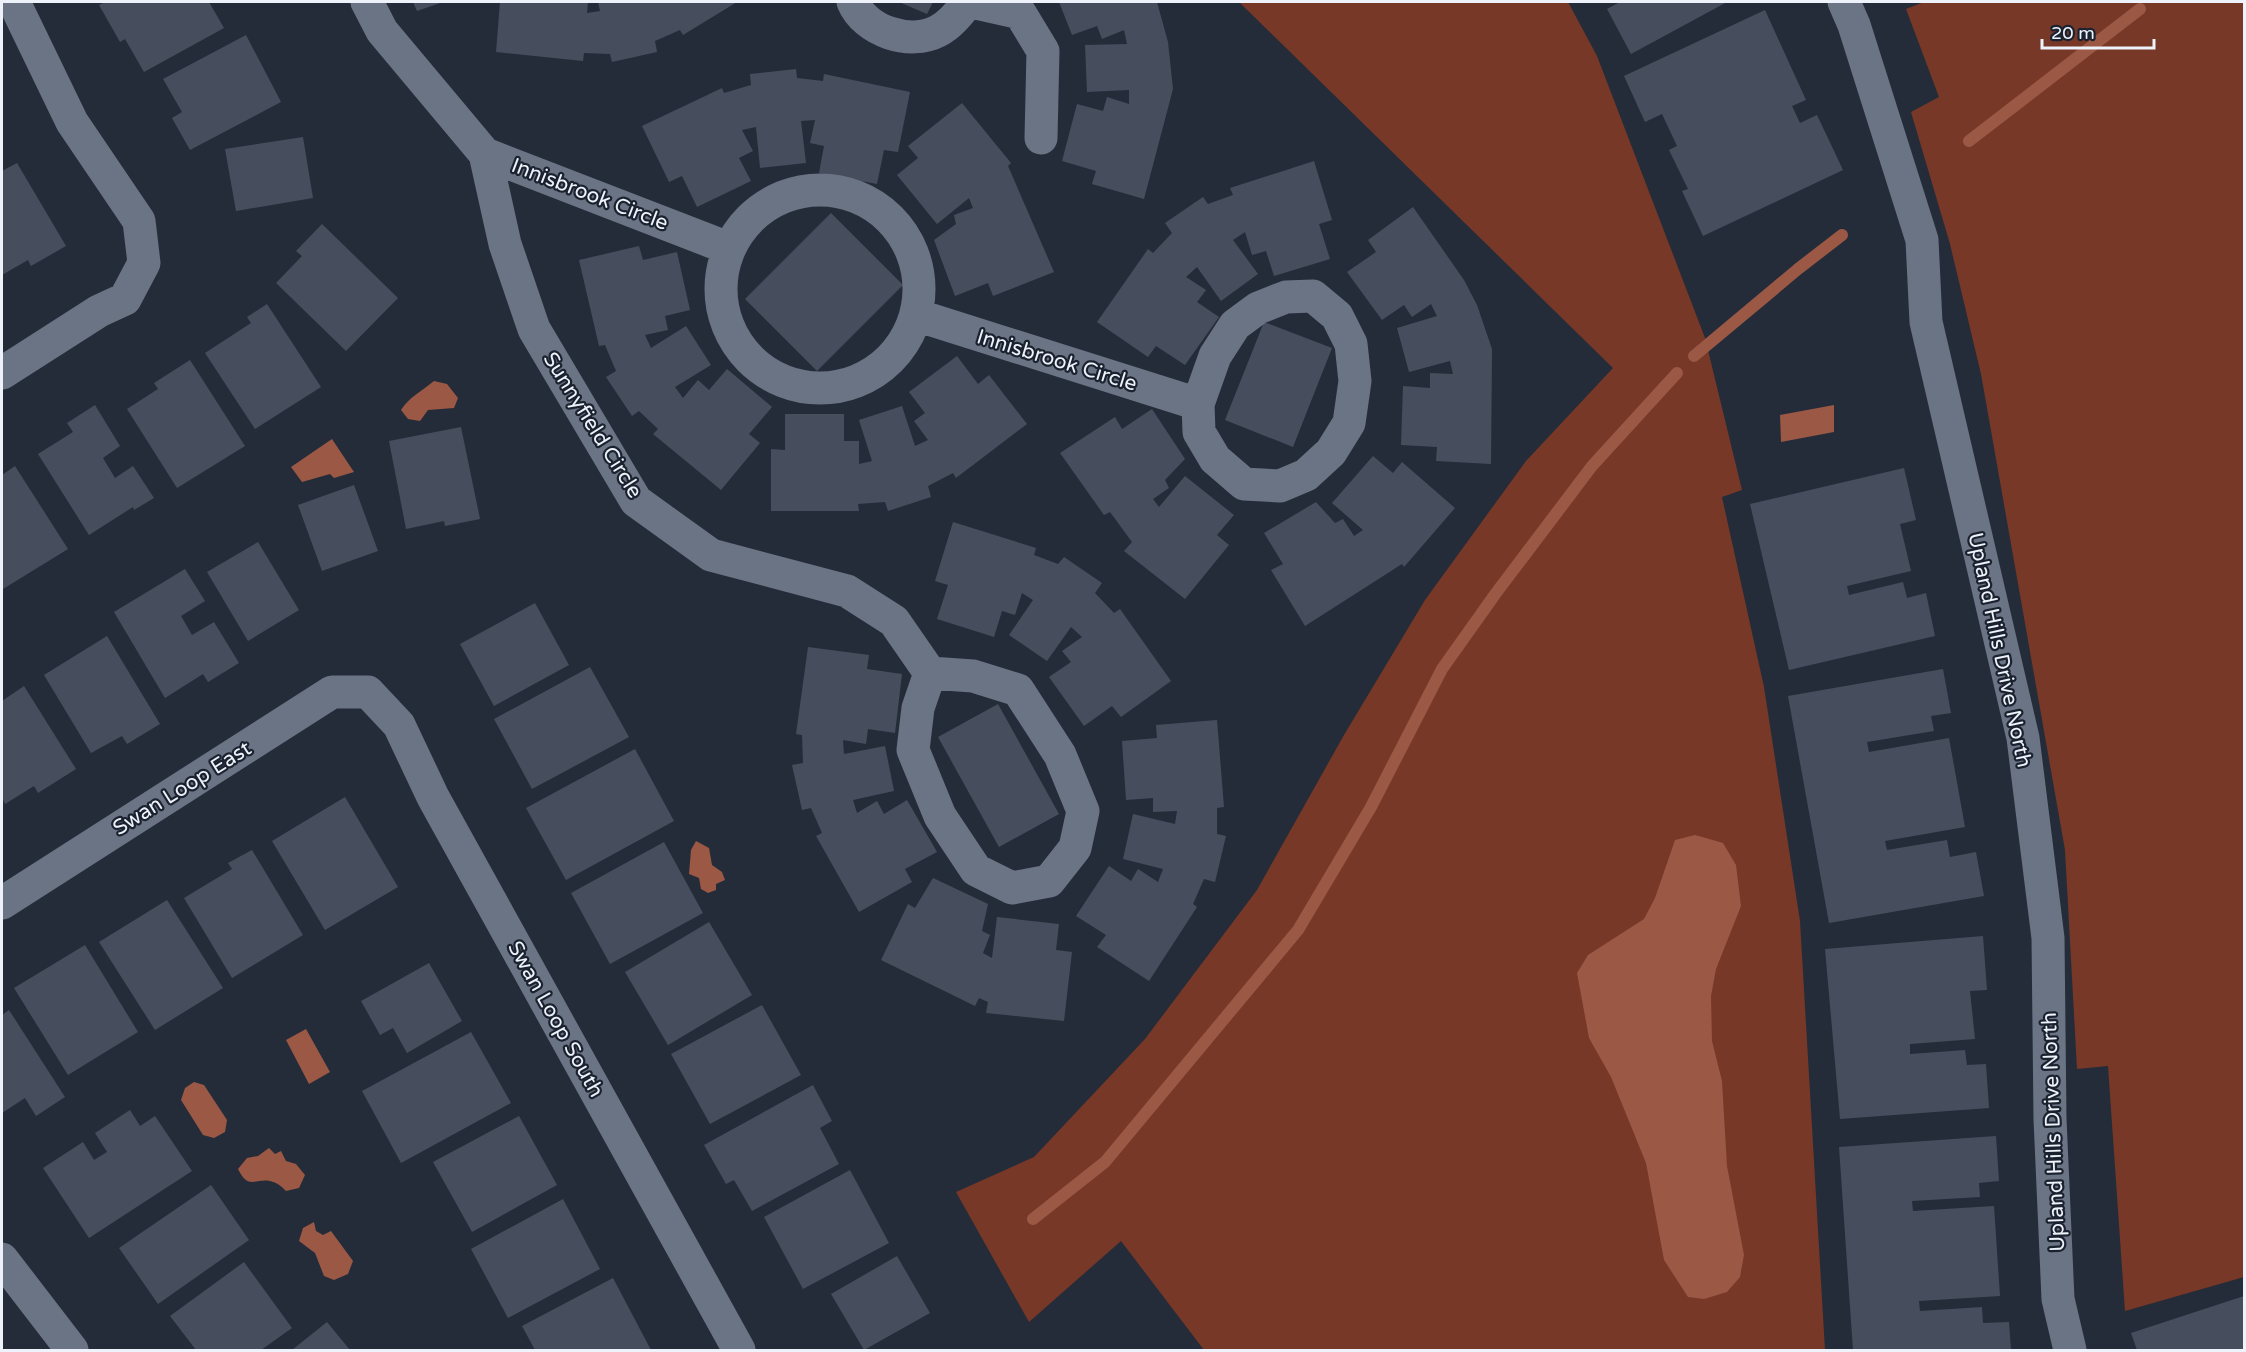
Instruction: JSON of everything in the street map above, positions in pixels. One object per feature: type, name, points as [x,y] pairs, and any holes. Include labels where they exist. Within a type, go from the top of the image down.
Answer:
[{"type":"street","points":[[2,373],[99,311],[125,299],[144,263],[140,221],[72,122],[14,2]]},
{"type":"street","points":[[367,2],[382,31],[485,154]]},
{"type":"street","points":[[853,2],[872,24],[892,34],[914,37],[936,32],[955,19],[970,2],[1020,13],[1043,51],[1041,138]]},
{"type":"street","name":"Upland Hills Drive North","points":[[1844,2],[1854,25],[1922,240],[1926,322],[2023,738],[2048,938],[2050,1119],[2058,1299],[2070,1350]]},
{"type":"street","name":"Innisbrook Circle","points":[[485,154],[728,248]]},
{"type":"street","name":"Sunnyfield Circle","points":[[485,154],[505,244],[534,329],[636,501],[711,555],[847,591],[894,621],[930,673]]},
{"type":"street","points":[[804,190],[837,190],[868,201],[894,222],[912,250],[919,282],[916,315],[903,345],[880,369],[851,384],[819,388],[787,383],[758,367],[736,343],[723,313],[720,280],[728,248],[746,221],[772,201],[804,190]]},
{"type":"street","points":[[1313,296],[1337,316],[1350,344],[1355,381],[1349,423],[1331,452],[1306,475],[1280,486],[1244,484],[1215,459],[1199,432],[1198,404],[1215,356],[1235,325],[1258,308],[1286,297],[1313,296]]},
{"type":"street","name":"Innisbrook Circle","points":[[916,315],[1198,404]]},
{"type":"street","points":[[930,673],[973,676],[1018,690],[1060,755],[1083,811],[1075,848],[1049,881],[1012,888],[976,870],[940,816],[912,750],[918,708],[930,673]]},
{"type":"street","name":"Swan Loop East","points":[[2,903],[332,692],[368,693]]},
{"type":"street","name":"Swan Loop South","points":[[368,693],[399,725],[433,797],[739,1350]]},
{"type":"street","points":[[2,1259],[72,1350]]},
{"type":"shaded area","points":[[1239,2],[1568,2],[1597,56],[1705,338],[1742,490],[1722,497],[1764,687],[1800,921],[1825,1350],[1204,1350],[1121,1241],[1029,1322],[956,1192],[1034,1157],[1145,1039],[1257,890],[1344,735],[1425,600],[1526,461],[1613,368]]},
{"type":"shaded area","points":[[1924,2],[2244,2],[2244,1277],[2125,1311],[2108,1066],[2077,1069],[2065,850],[1981,374],[1950,244],[1911,112],[1939,97],[1906,9]]},
{"type":"shaded area","points":[[434,381],[447,384],[458,398],[454,408],[428,410],[420,421],[408,419],[401,410],[404,405]]},
{"type":"shaded area","points":[[1834,405],[1834,432],[1781,442],[1780,415]]},
{"type":"shaded area","points":[[332,439],[354,472],[334,478],[330,474],[302,482],[291,467]]},
{"type":"shaded area","points":[[1695,835],[1723,843],[1736,865],[1741,906],[1716,969],[1711,996],[1712,1041],[1722,1081],[1727,1166],[1744,1255],[1740,1277],[1727,1292],[1704,1299],[1688,1297],[1664,1260],[1646,1163],[1611,1077],[1589,1038],[1577,973],[1588,955],[1644,919],[1655,898],[1675,840]]},
{"type":"shaded area","points":[[696,841],[709,848],[712,865],[722,872],[725,880],[716,884],[716,890],[708,893],[701,889],[699,878],[689,874],[691,850]]},
{"type":"shaded area","points":[[306,1029],[330,1072],[309,1084],[286,1040]]},
{"type":"shaded area","points":[[194,1082],[204,1085],[227,1120],[225,1132],[214,1138],[203,1135],[181,1100],[185,1088]]},
{"type":"shaded area","points":[[269,1148],[275,1154],[281,1151],[286,1161],[296,1164],[305,1175],[299,1188],[286,1191],[275,1183],[250,1182],[242,1176],[238,1169],[247,1158],[258,1156]]},
{"type":"shaded area","points":[[314,1222],[316,1231],[323,1235],[331,1231],[353,1261],[348,1274],[334,1280],[324,1276],[315,1253],[299,1241],[303,1228]]},
{"type":"building","points":[[105,2],[209,2],[224,28],[144,72],[125,39],[120,42],[99,5]]},
{"type":"building","points":[[413,2],[443,2],[417,11]]},
{"type":"building","points":[[500,2],[588,2],[587,13],[600,11],[598,2],[737,2],[683,35],[680,30],[655,41],[657,52],[612,62],[610,54],[584,53],[583,61],[496,52]]},
{"type":"building","points":[[899,2],[933,2],[927,14]]},
{"type":"building","points":[[1059,2],[1157,2],[1168,42],[1173,89],[1144,199],[1092,184],[1096,171],[1062,161],[1077,104],[1103,111],[1107,97],[1129,104],[1129,90],[1087,92],[1085,45],[1127,44],[1124,30],[1102,39],[1097,26],[1072,35]]},
{"type":"building","points":[[1620,2],[1727,2],[1631,54],[1607,9]]},
{"type":"building","points":[[1765,10],[1806,100],[1792,106],[1800,123],[1817,115],[1843,170],[1703,236],[1682,191],[1688,189],[1669,150],[1677,146],[1662,114],[1645,122],[1624,76]]},
{"type":"building","points":[[246,35],[281,102],[190,150],[172,118],[182,112],[163,79]]},
{"type":"building","points":[[796,69],[797,78],[823,81],[824,74],[910,92],[898,152],[884,150],[877,184],[819,173],[824,146],[810,143],[815,120],[801,121],[806,163],[760,168],[756,127],[742,130],[753,151],[739,158],[751,181],[697,207],[682,176],[669,182],[642,126],[722,88],[724,93],[751,85],[750,74]]},
{"type":"building","points":[[962,103],[1011,163],[1008,166],[1054,272],[993,296],[988,283],[955,296],[934,240],[956,224],[954,215],[973,208],[969,198],[937,224],[897,175],[918,158],[908,146]]},
{"type":"building","points":[[303,137],[313,198],[236,211],[225,149]]},
{"type":"building","points":[[1314,161],[1332,220],[1319,224],[1330,259],[1274,276],[1266,251],[1252,255],[1245,232],[1233,240],[1258,274],[1221,301],[1197,267],[1186,277],[1206,290],[1197,302],[1219,317],[1185,365],[1156,346],[1148,357],[1097,322],[1148,249],[1153,253],[1172,233],[1165,223],[1203,197],[1208,204],[1233,195],[1230,188]]},
{"type":"building","points":[[17,163],[66,246],[31,266],[28,260],[2,275],[2,171]]},
{"type":"building","points":[[1413,207],[1464,280],[1477,305],[1492,349],[1491,464],[1436,461],[1437,447],[1401,445],[1403,386],[1430,388],[1430,373],[1453,374],[1450,361],[1409,372],[1397,328],[1437,316],[1431,304],[1412,317],[1404,305],[1382,320],[1347,272],[1376,252],[1368,240]]},
{"type":"building","points":[[831,213],[903,285],[817,371],[745,299]]},
{"type":"building","points":[[322,224],[398,298],[346,351],[276,283],[302,256],[296,251]]},
{"type":"building","points":[[639,246],[643,260],[677,252],[690,310],[665,316],[668,330],[645,335],[651,348],[686,326],[711,365],[675,387],[683,398],[698,380],[709,390],[727,369],[772,407],[749,434],[760,443],[721,490],[653,434],[658,429],[639,411],[632,416],[606,377],[616,371],[605,345],[599,346],[579,260]]},
{"type":"building","points":[[267,304],[321,387],[255,429],[205,353],[251,323],[247,317]]},
{"type":"building","points":[[1264,322],[1332,348],[1293,447],[1225,420]]},
{"type":"building","points":[[957,356],[978,384],[989,375],[1027,424],[956,478],[953,473],[928,486],[931,497],[888,511],[885,502],[858,504],[859,511],[771,511],[771,449],[785,450],[785,414],[844,414],[844,441],[859,441],[859,464],[872,461],[859,420],[902,406],[915,446],[928,440],[914,421],[925,413],[909,392]]},
{"type":"building","points":[[190,360],[245,446],[177,488],[127,409],[158,389],[154,383]]},
{"type":"building","points":[[95,405],[120,446],[103,458],[115,478],[133,466],[154,498],[134,510],[133,507],[89,535],[38,454],[73,432],[67,423]]},
{"type":"building","points":[[1152,409],[1185,459],[1165,480],[1169,488],[1153,499],[1159,507],[1185,476],[1234,515],[1217,535],[1229,545],[1185,599],[1124,551],[1132,542],[1110,512],[1104,515],[1060,453],[1115,417],[1122,429]]},
{"type":"building","points":[[461,427],[480,519],[445,526],[444,521],[406,529],[389,441]]},
{"type":"building","points":[[1373,456],[1393,473],[1402,462],[1455,508],[1404,567],[1402,564],[1305,626],[1271,570],[1283,564],[1264,533],[1316,502],[1335,523],[1343,519],[1354,536],[1363,530],[1332,503]]},
{"type":"building","points":[[15,466],[68,549],[3,589],[2,475]]},
{"type":"building","points":[[1904,468],[1916,520],[1900,524],[1911,571],[1847,586],[1849,595],[1903,582],[1907,598],[1926,593],[1935,636],[1789,670],[1750,504]]},
{"type":"building","points":[[354,485],[378,551],[322,571],[298,505]]},
{"type":"building","points":[[953,522],[1036,548],[1034,555],[1058,564],[1064,557],[1102,583],[1095,593],[1114,613],[1120,609],[1171,681],[1121,717],[1112,706],[1084,726],[1049,677],[1071,662],[1062,651],[1082,637],[1071,627],[1047,661],[1009,635],[1033,600],[1022,593],[1015,615],[1002,611],[994,637],[937,619],[948,585],[935,581]]},
{"type":"building","points":[[258,542],[299,610],[248,641],[207,572]]},
{"type":"building","points":[[185,569],[205,601],[181,616],[192,635],[214,622],[239,663],[208,682],[203,674],[165,698],[114,612]]},
{"type":"building","points":[[535,603],[569,665],[494,706],[460,644]]},
{"type":"building","points":[[107,636],[160,724],[127,744],[122,736],[91,753],[44,675]]},
{"type":"building","points":[[808,647],[869,655],[867,669],[902,674],[895,733],[868,729],[866,744],[843,740],[844,754],[885,746],[894,791],[853,800],[857,813],[877,801],[884,814],[907,800],[937,852],[905,869],[912,882],[859,912],[816,836],[822,833],[811,808],[802,810],[792,765],[803,763],[802,735],[796,734]]},
{"type":"building","points":[[590,667],[629,737],[532,789],[494,719]]},
{"type":"building","points":[[1943,669],[1951,713],[1931,716],[1934,731],[1867,742],[1869,752],[1949,738],[1965,827],[1885,841],[1887,850],[1947,840],[1950,857],[1976,852],[1984,896],[1829,923],[1788,696]]},
{"type":"building","points":[[24,686],[76,769],[38,793],[34,786],[5,804],[2,797],[2,701]]},
{"type":"building","points":[[998,704],[1059,814],[999,847],[938,737]]},
{"type":"building","points":[[1217,720],[1224,807],[1217,808],[1217,834],[1226,836],[1215,882],[1204,879],[1193,904],[1197,907],[1149,981],[1097,947],[1106,935],[1076,916],[1109,866],[1131,881],[1138,869],[1158,882],[1163,869],[1123,859],[1133,814],[1175,824],[1177,811],[1153,812],[1153,798],[1126,800],[1122,741],[1157,738],[1156,725]]},
{"type":"building","points":[[635,749],[674,821],[566,880],[526,808]]},
{"type":"building","points":[[345,797],[398,887],[325,930],[272,841]]},
{"type":"building","points":[[664,842],[703,913],[610,964],[571,893]]},
{"type":"building","points":[[252,850],[303,935],[232,978],[184,898],[232,869],[228,863]]},
{"type":"building","points":[[933,878],[988,904],[982,931],[990,935],[983,953],[992,958],[997,917],[1059,924],[1056,950],[1072,952],[1064,1021],[986,1013],[988,1002],[979,998],[975,1006],[881,960],[908,904],[915,908]]},
{"type":"building","points":[[167,900],[223,988],[155,1030],[99,942]]},
{"type":"building","points":[[709,922],[752,995],[668,1045],[625,972]]},
{"type":"building","points":[[1983,936],[1987,990],[1970,991],[1975,1039],[1910,1044],[1910,1054],[1965,1050],[1967,1065],[1986,1064],[1989,1108],[1840,1119],[1825,949]]},
{"type":"building","points":[[85,945],[138,1032],[68,1075],[14,988]]},
{"type":"building","points":[[429,963],[462,1021],[407,1053],[393,1028],[380,1035],[361,1001]]},
{"type":"building","points":[[762,1005],[801,1075],[710,1124],[671,1054]]},
{"type":"building","points":[[9,1010],[65,1097],[36,1116],[25,1098],[2,1113],[2,1015]]},
{"type":"building","points":[[471,1032],[511,1103],[401,1163],[362,1091]]},
{"type":"building","points":[[813,1085],[832,1121],[820,1128],[839,1164],[752,1211],[734,1180],[726,1184],[704,1145]]},
{"type":"building","points":[[130,1110],[140,1126],[155,1116],[192,1171],[89,1238],[43,1168],[83,1142],[94,1160],[107,1152],[95,1133]]},
{"type":"building","points":[[519,1116],[557,1185],[472,1232],[433,1162]]},
{"type":"building","points":[[1996,1136],[1999,1181],[1979,1183],[1980,1197],[1912,1201],[1913,1211],[1994,1206],[2000,1296],[1919,1301],[1920,1311],[1982,1307],[1983,1323],[2009,1322],[2011,1350],[1853,1350],[1839,1147]]},
{"type":"building","points":[[850,1170],[889,1243],[803,1289],[764,1217]]},
{"type":"building","points":[[211,1185],[249,1240],[158,1304],[119,1248]]},
{"type":"building","points":[[563,1199],[600,1269],[508,1318],[471,1249]]},
{"type":"building","points":[[897,1256],[930,1313],[864,1350],[831,1294]]},
{"type":"building","points":[[244,1262],[292,1328],[261,1350],[196,1350],[170,1316]]},
{"type":"building","points":[[613,1278],[651,1350],[535,1350],[522,1326]]},
{"type":"building","points":[[2244,1296],[2244,1350],[2137,1350],[2131,1333]]},
{"type":"building","points":[[327,1322],[350,1350],[292,1350]]},
{"type":"waterway","points":[[1969,141],[2140,9]]},
{"type":"waterway","points":[[1694,356],[1842,235]]},
{"type":"waterway","points":[[1033,1219],[1105,1162],[1298,930],[1371,807],[1442,669],[1592,466],[1677,373]]}]
